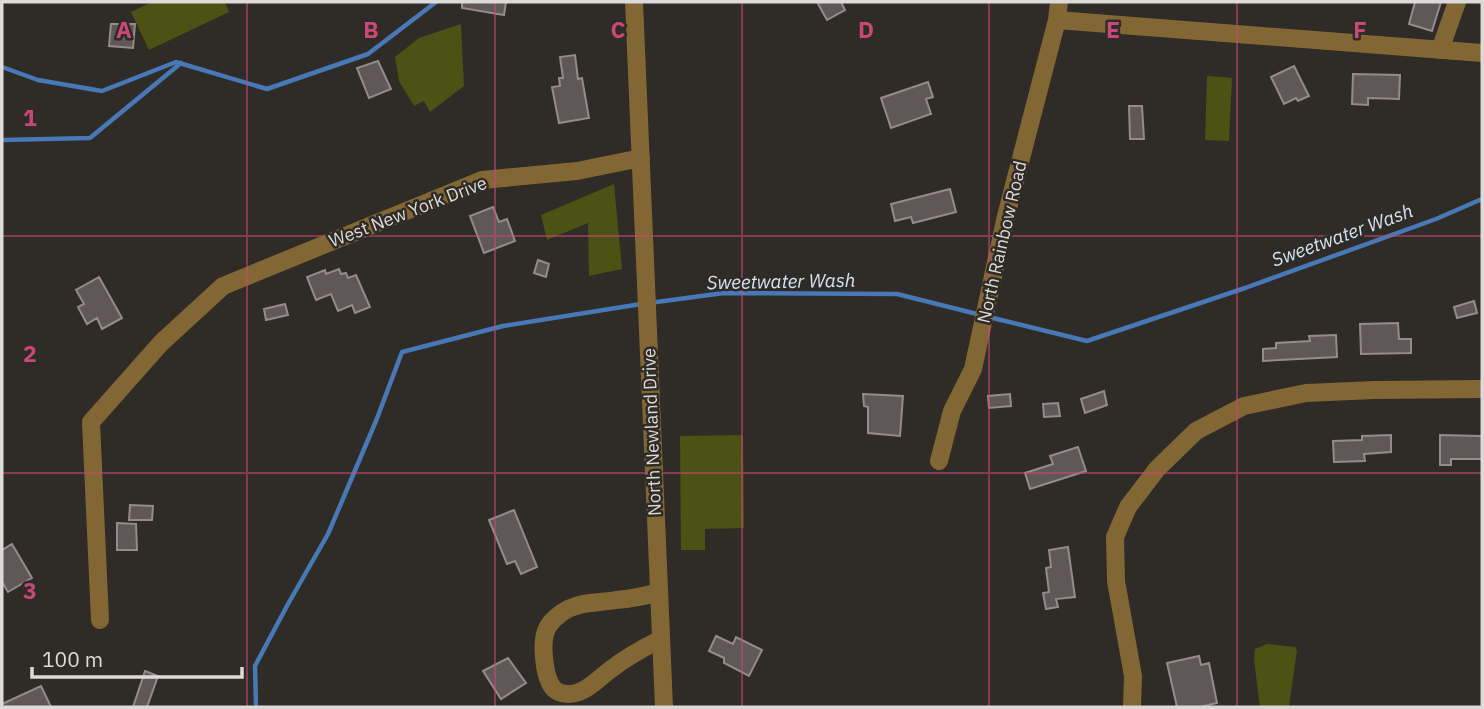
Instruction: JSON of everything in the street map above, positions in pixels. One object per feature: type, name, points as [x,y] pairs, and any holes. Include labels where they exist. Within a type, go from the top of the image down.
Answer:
[{"type":"street","name":"North Newland Drive","points":[[634,2],[664,707]]},
{"type":"street","name":"North Rainbow Road","points":[[939,461],[952,411],[973,369],[1006,216],[1057,20],[1059,2]]},
{"type":"street","points":[[1440,50],[1457,2]]},
{"type":"street","points":[[1057,20],[1482,53]]},
{"type":"street","name":"West New York Drive","points":[[100,620],[91,422],[161,343],[223,286],[482,180],[577,172],[641,158]]},
{"type":"street","points":[[1132,707],[1133,676],[1115,581],[1115,537],[1128,508],[1150,478],[1195,431],[1244,406],[1306,393],[1482,389]]},
{"type":"street","points":[[659,592],[583,604],[569,609],[551,622],[545,632],[546,673],[554,689],[565,695],[579,692],[644,647],[661,639]]},
{"type":"green space","points":[[152,2],[225,2],[229,12],[149,50],[131,12]]},
{"type":"green space","points":[[461,24],[464,86],[430,112],[424,101],[414,106],[399,81],[395,57],[419,38]]},
{"type":"green space","points":[[1207,76],[1232,78],[1229,141],[1205,140]]},
{"type":"green space","points":[[614,184],[622,269],[589,276],[588,223],[547,240],[541,215]]},
{"type":"green space","points":[[743,435],[744,528],[705,529],[705,550],[681,550],[680,436]]},
{"type":"green space","points":[[1267,644],[1295,647],[1297,650],[1289,707],[1260,707],[1255,649]]},
{"type":"building","points":[[462,2],[506,2],[504,15],[462,8]]},
{"type":"building","points":[[817,2],[841,2],[845,10],[827,20]]},
{"type":"building","points":[[1415,2],[1441,2],[1432,31],[1409,24]]},
{"type":"building","points":[[111,24],[135,24],[133,48],[109,46]]},
{"type":"building","points":[[575,55],[578,79],[582,78],[589,118],[559,123],[552,87],[560,86],[559,78],[563,78],[560,57]]},
{"type":"building","points":[[378,61],[391,89],[369,98],[357,68]]},
{"type":"building","points":[[1294,66],[1309,96],[1284,104],[1271,77]]},
{"type":"building","points":[[1353,74],[1400,75],[1399,99],[1368,98],[1368,105],[1352,104]]},
{"type":"building","points":[[928,82],[933,97],[926,99],[931,114],[891,128],[881,98]]},
{"type":"building","points":[[1129,106],[1142,106],[1144,139],[1130,139]]},
{"type":"building","points":[[950,189],[956,212],[913,223],[911,217],[895,221],[891,204]]},
{"type":"building","points":[[493,207],[499,222],[507,219],[515,241],[484,253],[470,216]]},
{"type":"building","points":[[538,260],[549,264],[546,277],[534,273]]},
{"type":"building","points":[[339,269],[341,274],[346,273],[348,278],[356,275],[370,307],[355,313],[352,305],[338,311],[331,294],[316,300],[307,277],[325,270],[326,274]]},
{"type":"building","points":[[99,277],[122,318],[102,329],[97,318],[87,324],[78,307],[84,304],[76,290]]},
{"type":"building","points":[[1474,301],[1477,313],[1457,318],[1454,307]]},
{"type":"building","points":[[285,304],[288,315],[266,320],[264,309]]},
{"type":"building","points":[[1398,323],[1399,339],[1411,339],[1411,353],[1361,354],[1360,324]]},
{"type":"building","points":[[1336,335],[1337,357],[1263,361],[1263,349],[1276,348],[1276,343],[1310,341],[1309,336]]},
{"type":"building","points":[[1104,391],[1107,405],[1085,413],[1081,399]]},
{"type":"building","points":[[863,394],[903,396],[900,436],[868,433],[868,407],[864,406]]},
{"type":"building","points":[[1010,394],[1011,406],[989,408],[988,396]]},
{"type":"building","points":[[1058,403],[1060,416],[1044,417],[1043,404]]},
{"type":"building","points":[[1391,435],[1391,452],[1364,454],[1365,461],[1334,462],[1333,441]]},
{"type":"building","points":[[1440,435],[1482,436],[1482,459],[1451,459],[1451,465],[1440,465]]},
{"type":"building","points":[[1078,447],[1086,471],[1030,489],[1025,473],[1053,464],[1050,456]]},
{"type":"building","points":[[130,505],[153,506],[152,520],[129,520]]},
{"type":"building","points":[[514,510],[537,567],[521,574],[515,561],[507,564],[489,520]]},
{"type":"building","points":[[117,523],[136,524],[137,550],[117,550]]},
{"type":"building","points":[[12,544],[32,578],[8,592],[2,582],[2,550]]},
{"type":"building","points":[[1068,547],[1075,597],[1056,599],[1058,607],[1046,609],[1043,593],[1049,592],[1046,568],[1051,567],[1049,550]]},
{"type":"building","points":[[716,636],[733,644],[736,637],[762,650],[749,676],[724,663],[724,658],[709,651]]},
{"type":"building","points":[[1199,656],[1201,665],[1209,663],[1217,703],[1200,707],[1177,707],[1167,663]]},
{"type":"building","points":[[508,658],[526,683],[501,699],[483,671]]},
{"type":"building","points":[[145,671],[158,676],[147,707],[133,707]]},
{"type":"building","points":[[41,686],[51,707],[2,707],[2,704]]},
{"type":"waterway","points":[[2,67],[38,80],[102,91],[176,62],[267,89],[368,54],[436,2]]},
{"type":"waterway","points":[[2,140],[90,138],[181,63]]},
{"type":"waterway","name":"Sweetwater Wash","points":[[989,317],[1087,341],[1245,288],[1436,219],[1482,199]]},
{"type":"waterway","name":"Sweetwater Wash","points":[[649,303],[724,293],[897,294],[981,315]]},
{"type":"waterway","name":"Sweetwater Wash","points":[[256,707],[255,666],[328,534],[402,352],[503,326],[641,304]]}]
